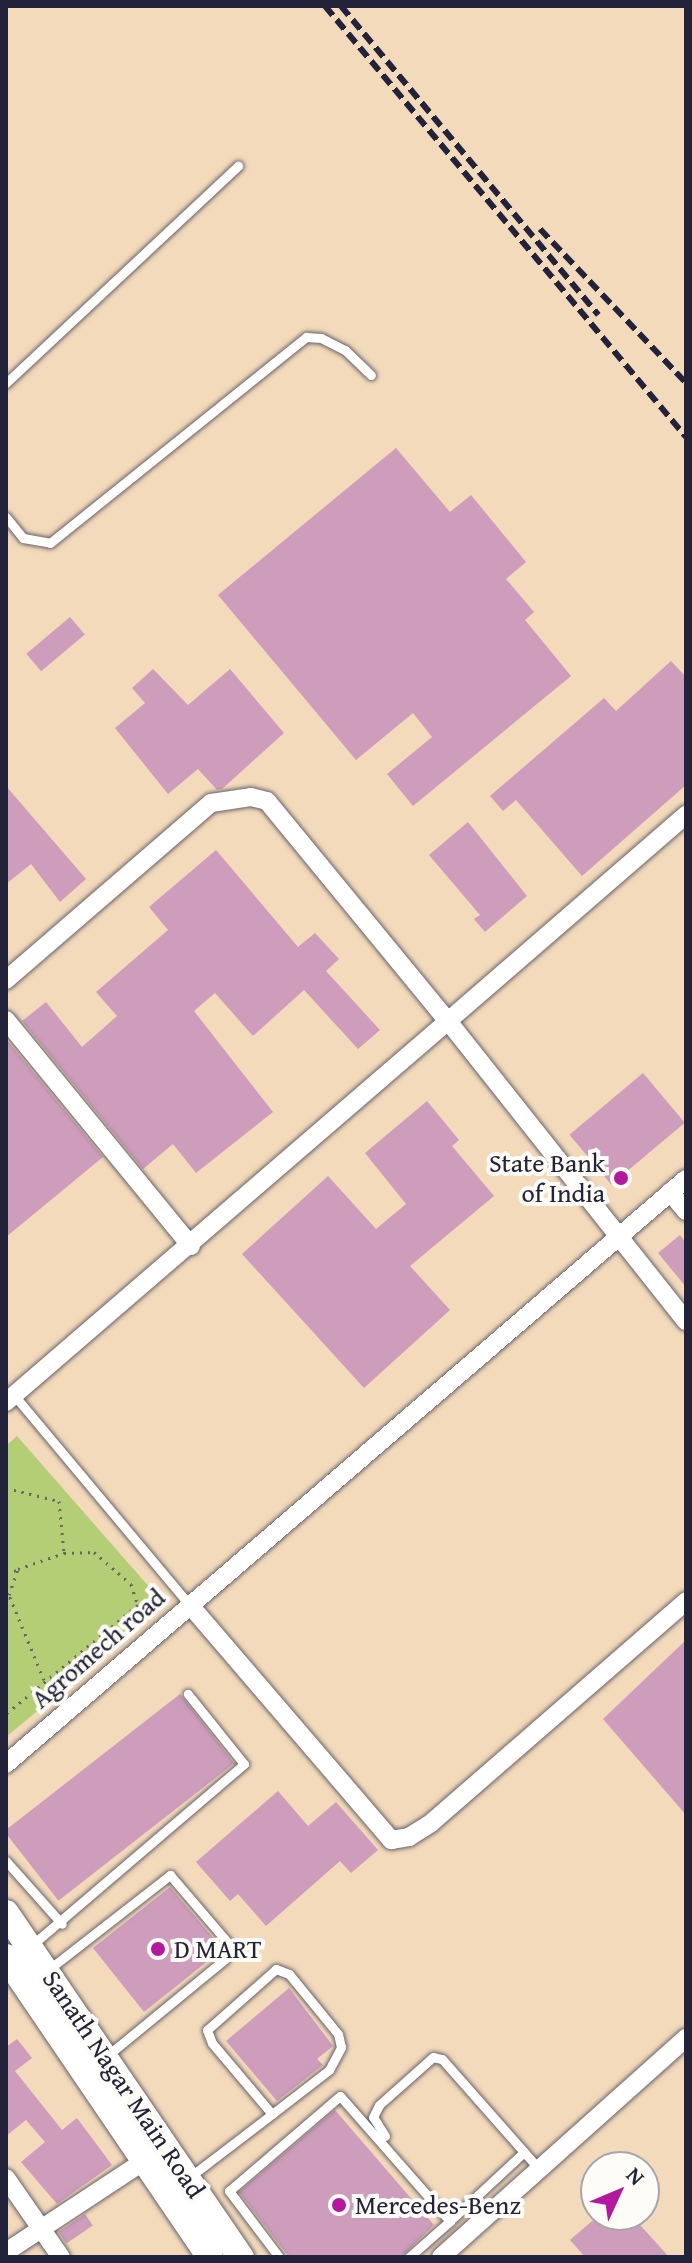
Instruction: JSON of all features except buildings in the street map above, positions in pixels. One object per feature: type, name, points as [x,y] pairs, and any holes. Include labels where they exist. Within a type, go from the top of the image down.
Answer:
[{"type":"street","points":[[6,980],[211,803],[251,797],[267,801],[448,1021],[686,1321]]},
{"type":"street","points":[[9,1394],[191,1246],[686,815]]},
{"type":"street","points":[[6,1020],[191,1246]]},
{"type":"street","name":"Agromech road","points":[[6,1764],[686,1179]]},
{"type":"street","points":[[670,1192],[686,1211]]},
{"type":"street","points":[[189,1604],[391,1840],[409,1837],[431,1823],[686,1601]]},
{"type":"street","name":"Sanath Nagar Main Road","points":[[6,1913],[18,1952],[144,2161],[210,2257]]},
{"type":"street","name":"Sanath Nagar Main Road","points":[[18,1952],[46,1971],[241,2257]]},
{"type":"street","points":[[441,2257],[686,2038]]},
{"type":"street","points":[[6,2252],[144,2161]]},
{"type":"street","points":[[6,2178],[61,2257]]},
{"type":"lane","points":[[6,383],[238,166]]},
{"type":"lane","points":[[6,517],[23,538],[50,543],[306,337],[321,338],[345,350],[371,375]]},
{"type":"lane","points":[[9,1394],[189,1604]]},
{"type":"lane","points":[[18,1952],[62,1924],[244,1764],[188,1694]]},
{"type":"lane","points":[[6,1861],[62,1924]]},
{"type":"lane","points":[[46,1971],[170,1875],[228,1943],[225,1959],[105,2057]]},
{"type":"lane","points":[[188,2178],[272,2114],[329,2070],[341,2047],[338,2034],[289,1974],[276,1969],[207,2030],[212,2043],[272,2114]]},
{"type":"lane","points":[[465,2236],[379,2129],[373,2117],[379,2105],[433,2057],[442,2059],[539,2169]]},
{"type":"lane","points":[[279,2257],[229,2191],[336,2096],[348,2102],[451,2219]]},
{"type":"lane","points":[[409,2257],[524,2152]]},
{"type":"path","points":[[6,1488],[59,1501],[64,1553]]},
{"type":"path","points":[[6,1572],[64,1553],[94,1552],[131,1584],[138,1605],[6,1714]]},
{"type":"path","points":[[18,1569],[7,1596],[44,1682]]},
{"type":"green space","points":[[17,1436],[165,1605],[6,1737],[6,1446]]},
{"type":"railway","points":[[325,6],[686,437]]},
{"type":"railway","points":[[341,6],[598,315]]},
{"type":"railway","points":[[540,229],[686,383]]},
{"type":"place","name":"State Bank of India","points":[[621,1178]]},
{"type":"place","name":"D MART","points":[[158,1949]]},
{"type":"place","name":"Mercedes-Benz","points":[[339,2205]]}]
